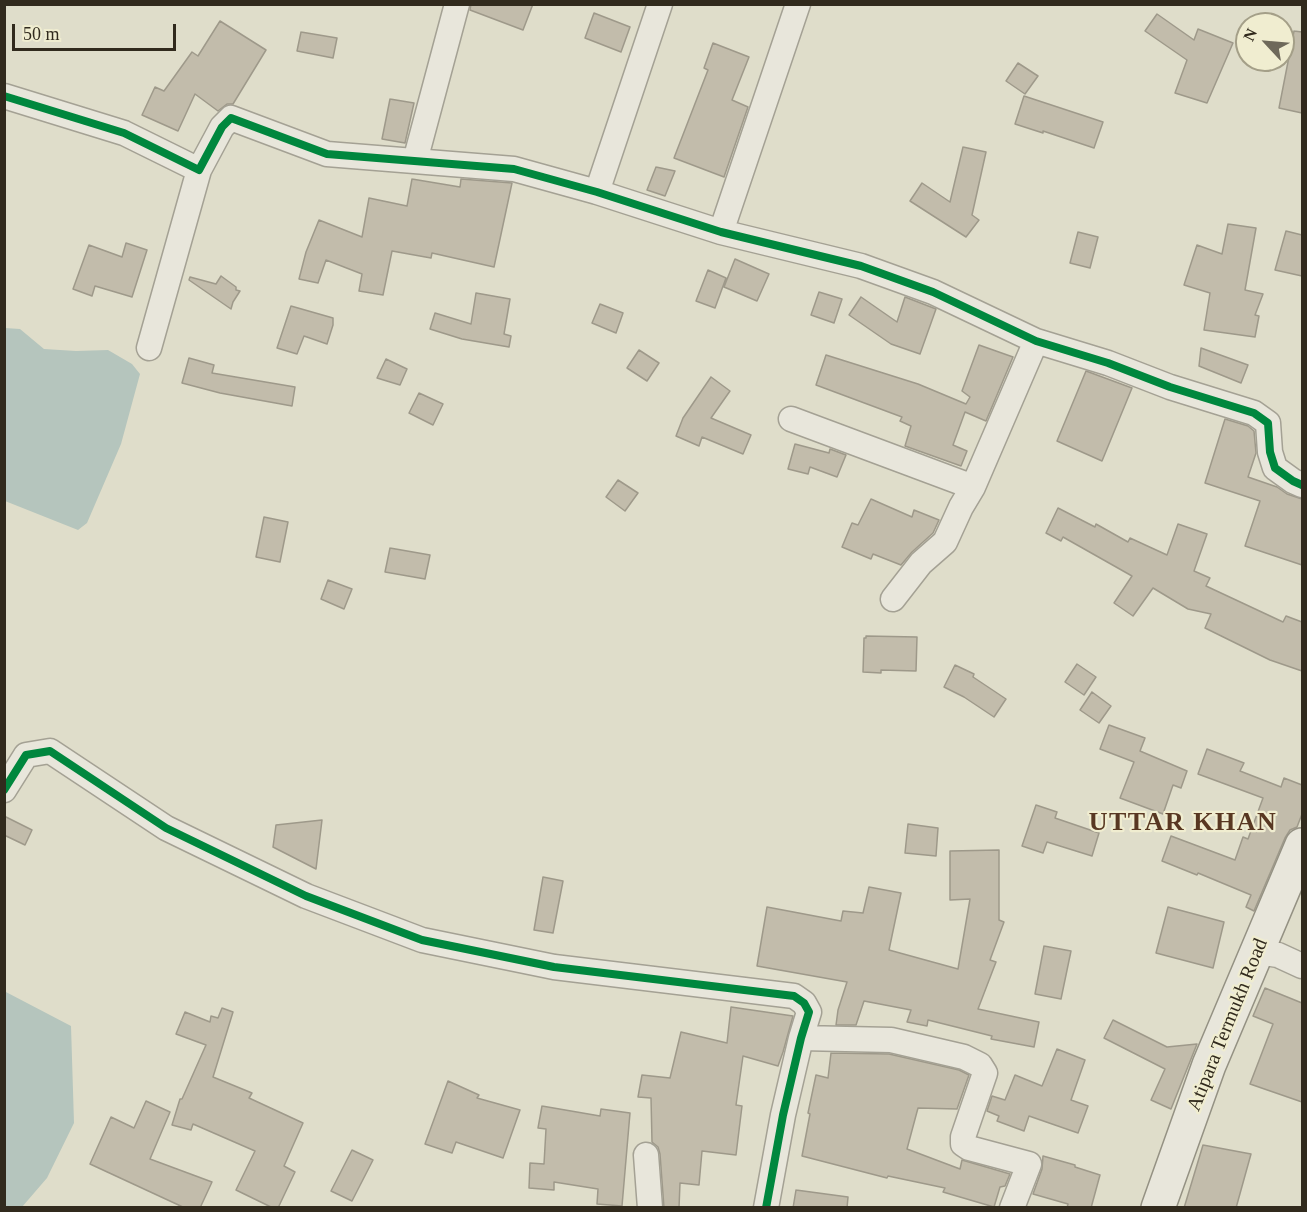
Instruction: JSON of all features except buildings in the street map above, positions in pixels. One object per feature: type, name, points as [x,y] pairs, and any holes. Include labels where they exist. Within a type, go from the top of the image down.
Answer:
[{"type":"main road","name":"Atipara Termukh Road","points":[[1158,1208],[1209,1065],[1302,845]]},
{"type":"street","points":[[415,161],[457,4]]},
{"type":"street","points":[[597,192],[660,4]]},
{"type":"street","points":[[721,232],[798,4]]},
{"type":"street","points":[[4,96],[124,134],[199,170]]},
{"type":"street","points":[[149,348],[199,170],[222,127],[231,118],[327,154],[514,169],[597,192],[721,232],[861,266],[933,292],[1036,341],[1254,413],[1268,423],[1270,452],[1275,468],[1302,485]]},
{"type":"street","points":[[893,599],[921,563],[945,542],[973,487],[1036,341]]},
{"type":"street","points":[[791,419],[973,487]]},
{"type":"street","points":[[4,790],[26,755],[50,751],[166,828],[306,896],[422,940],[554,967],[794,996],[804,1003],[809,1012],[783,1115],[766,1208]]},
{"type":"street","points":[[1257,952],[1278,955],[1302,966]]},
{"type":"street","points":[[801,1038],[891,1040],[964,1057],[980,1065],[985,1073],[963,1137],[963,1144],[969,1148],[1029,1164],[1012,1208]]},
{"type":"street","points":[[646,1155],[650,1208]]},
{"type":"shaded area","points":[[5,328],[20,329],[44,349],[108,350],[132,364],[140,374],[121,444],[87,523],[78,530],[5,501]]},
{"type":"shaded area","points":[[4,991],[71,1026],[74,1123],[47,1178],[22,1207],[5,1207]]},
{"type":"cycle path","points":[[4,96],[124,133],[199,170],[222,127],[231,118],[327,154],[514,169],[597,192],[721,232],[861,266],[933,292],[1036,341],[1254,413],[1268,423],[1270,452],[1275,468],[1302,485]]},
{"type":"cycle path","points":[[4,790],[26,755],[50,751],[166,828],[306,896],[422,940],[554,967],[794,996],[804,1003],[809,1012],[783,1115],[766,1208]]},
{"type":"district","name":"UTTAR KHAN","points":[[1183,823]]}]
